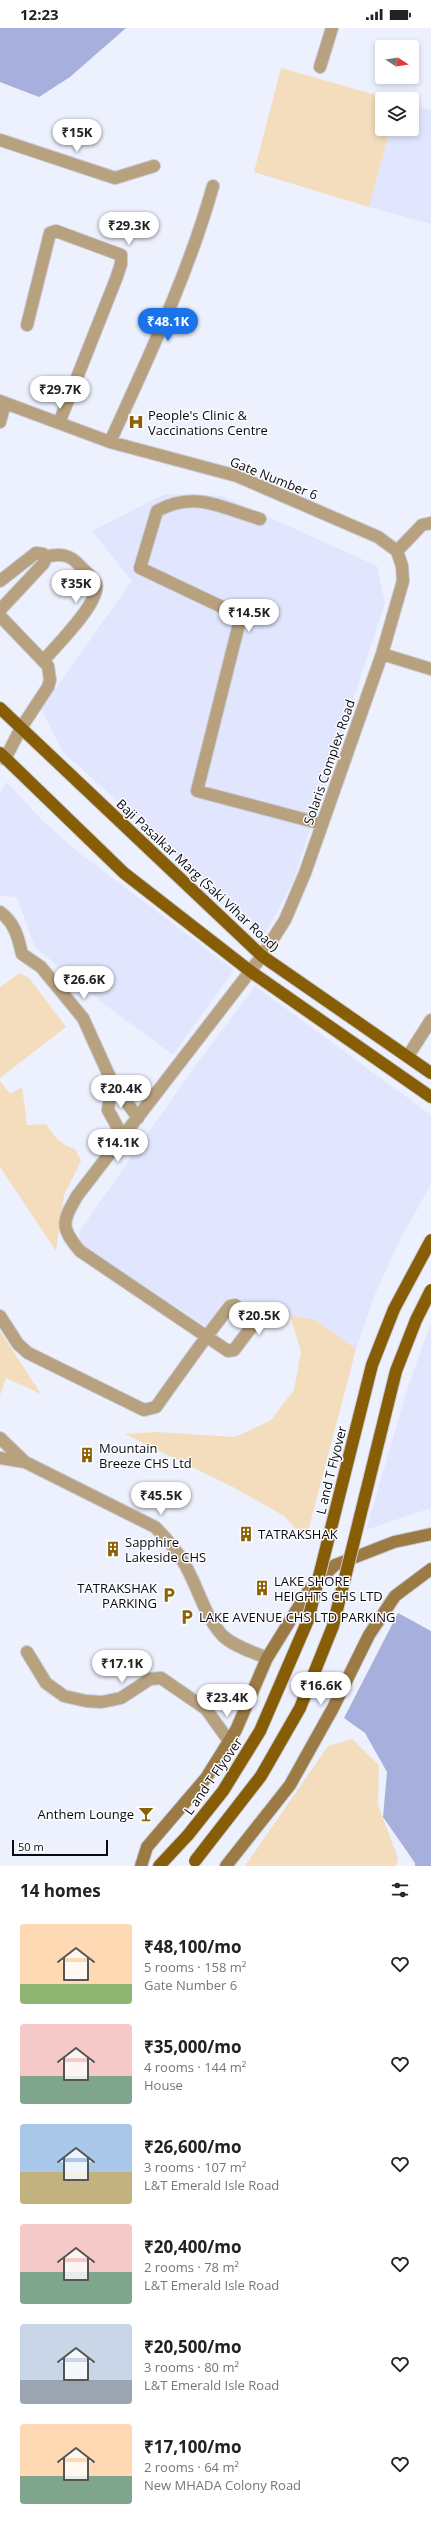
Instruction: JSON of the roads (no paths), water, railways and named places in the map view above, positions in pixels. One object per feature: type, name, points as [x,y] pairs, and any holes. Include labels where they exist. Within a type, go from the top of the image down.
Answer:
[{"type":"main road","name":"Baji Pasalkar Marg (Saki Vihar Road)","points":[[0,708],[262,956],[431,1073]]},
{"type":"main road","points":[[3,756],[124,873],[250,971],[431,1097]]},
{"type":"main road","name":"L and T Flyover","points":[[159,1866],[188,1835],[222,1791],[260,1731],[308,1620],[372,1365],[394,1308],[431,1240]]},
{"type":"main road","points":[[194,1864],[261,1776],[300,1708],[332,1626],[396,1371],[416,1320],[431,1290]]},
{"type":"street","points":[[320,67],[332,28]]},
{"type":"street","points":[[0,140],[115,178],[154,166]]},
{"type":"street","points":[[110,442],[157,337],[201,230],[213,186]]},
{"type":"street","points":[[27,325],[50,233],[56,231],[121,255],[121,264],[116,279],[59,423]]},
{"type":"street","points":[[0,422],[2,402]]},
{"type":"street","name":"Gate Number 6","points":[[2,402],[110,442],[237,476],[378,537],[397,551]]},
{"type":"street","points":[[260,519],[194,499],[172,502],[157,510],[140,568],[241,616],[197,791],[322,824]]},
{"type":"street","points":[[397,551],[422,525],[431,523]]},
{"type":"street","name":"Solaris Complex Road","points":[[0,1316],[18,1344],[28,1353],[144,1410],[156,1407],[206,1337],[80,1251],[68,1237],[64,1225],[66,1216],[76,1196],[138,1118],[262,956],[286,920],[305,873],[382,654],[403,581],[402,566],[397,551]]},
{"type":"street","points":[[0,582],[36,553],[43,554],[45,557]]},
{"type":"street","points":[[43,661],[90,606],[96,589],[96,584],[76,561],[57,554],[45,557]]},
{"type":"street","points":[[0,610],[43,564],[45,557]]},
{"type":"street","points":[[0,616],[48,666],[50,673],[48,687],[3,756]]},
{"type":"street","points":[[382,654],[431,669]]},
{"type":"street","points":[[0,912],[9,919],[17,933],[22,954],[41,966],[83,1018],[112,1082],[138,1118]]},
{"type":"street","points":[[408,1056],[427,1032],[431,1020]]},
{"type":"street","points":[[112,1082],[108,1110],[123,1137]]},
{"type":"street","points":[[0,1438],[25,1462],[155,1527],[172,1544],[184,1563],[205,1607],[223,1636],[240,1647],[267,1658]]},
{"type":"street","points":[[0,1458],[25,1462]]},
{"type":"street","points":[[141,1866],[147,1847],[206,1778],[229,1741],[267,1658],[309,1590],[335,1565],[394,1542],[431,1534]]},
{"type":"street","points":[[226,1866],[290,1785],[333,1708],[369,1635],[395,1596],[431,1569]]},
{"type":"street","points":[[27,1652],[46,1683],[64,1696],[86,1701],[102,1702],[121,1698],[150,1679],[161,1678],[206,1709],[229,1741]]},
{"type":"water","points":[[0,28],[126,28],[70,77],[39,97],[0,82]]},
{"type":"water","points":[[398,1613],[431,1631],[431,1866],[415,1866],[415,1863],[383,1817],[387,1772],[365,1733],[344,1718]]},
{"type":"place","name":"People's Clinic & Vaccinations Centre","points":[[136,422]]},
{"type":"place","name":"Mountain Breeze CHS Ltd","points":[[87,1455]]},
{"type":"place","name":"TATRAKSHAK","points":[[246,1534]]},
{"type":"place","name":"Sapphire Lakeside CHS","points":[[113,1549]]},
{"type":"place","name":"LAKE SHORE HEIGHTS CHS LTD","points":[[262,1588]]},
{"type":"place","name":"TATRAKSHAK PARKING","points":[[169,1595]]},
{"type":"place","name":"LAKE AVENUE CHS LTD PARKING","points":[[187,1617]]},
{"type":"place","name":"Anthem Lounge","points":[[146,1814]]}]
